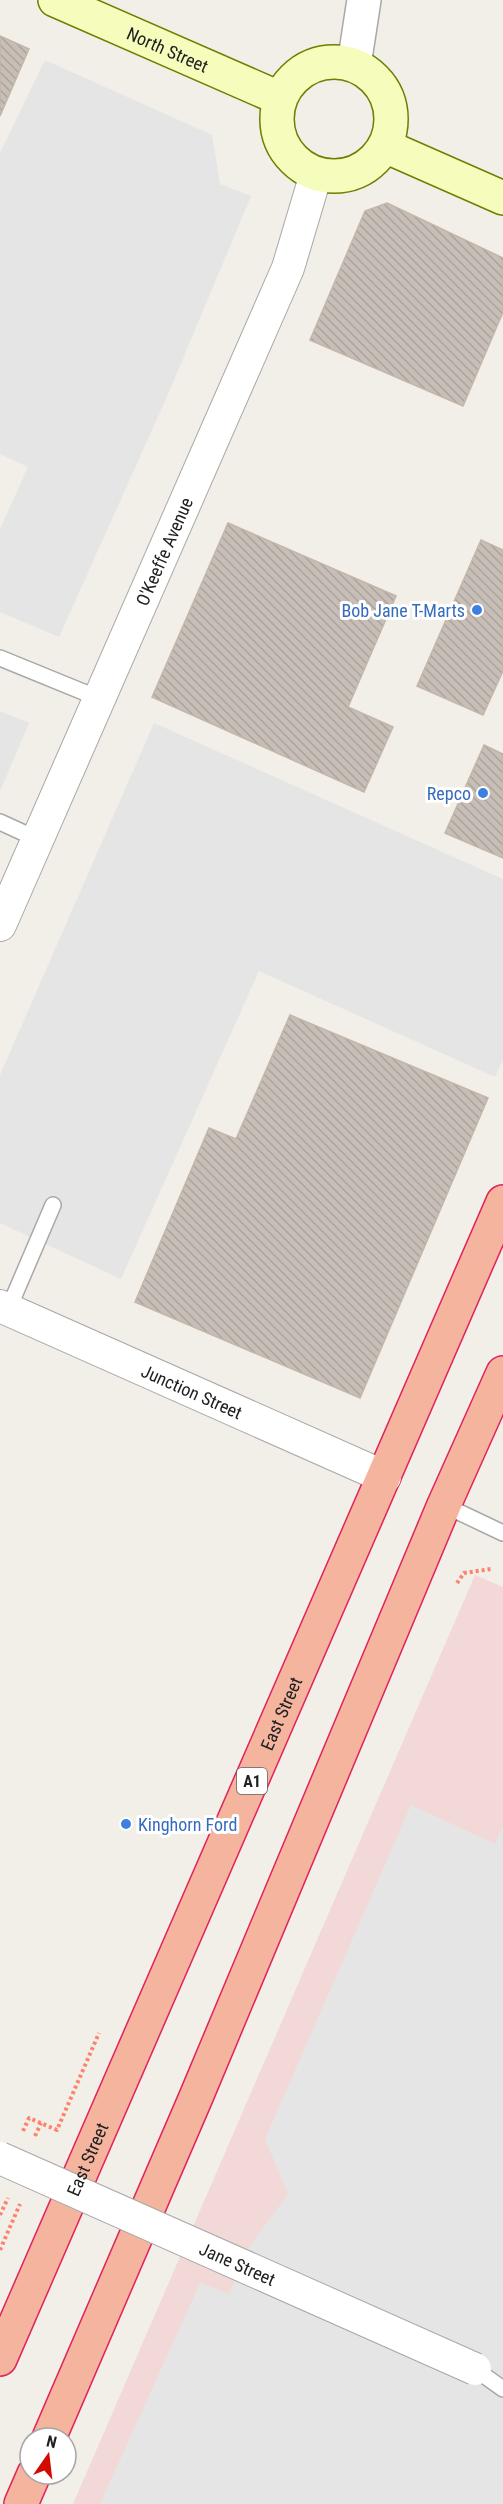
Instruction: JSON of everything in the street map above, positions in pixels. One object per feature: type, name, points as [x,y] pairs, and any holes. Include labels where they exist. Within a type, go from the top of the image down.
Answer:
[{"type":"highway","name":"East Street","points":[[0,2359],[503,1202]]},
{"type":"highway","points":[[54,2426],[201,2086],[444,1505],[503,1373]]},
{"type":"highway","points":[[21,2504],[29,2486]]},
{"type":"main road","name":"North Street","points":[[56,0],[279,98]]},
{"type":"main road","points":[[336,61],[354,64],[368,72],[380,84],[388,98],[392,114],[391,130],[386,146],[373,162],[356,172],[336,176],[316,174],[300,165],[287,152],[278,136],[276,117],[279,98],[288,83],[302,70],[318,63],[336,61]]},
{"type":"main road","points":[[386,146],[503,198]]},
{"type":"street","points":[[354,64],[364,0]]},
{"type":"street","name":"O'Keeffe Avenue","points":[[0,925],[288,268],[316,174]]},
{"type":"street","name":"Junction Street","points":[[4,1308],[385,1477]]},
{"type":"street","name":"Jane Street","points":[[10,2149],[475,2369]]},
{"type":"lane","points":[[0,658],[98,698]]},
{"type":"lane","points":[[0,822],[38,839]]},
{"type":"lane","points":[[4,1308],[53,1205]]},
{"type":"lane","points":[[444,1505],[503,1533]]},
{"type":"lane","points":[[475,2369],[503,2389]]},
{"type":"path","points":[[457,1583],[464,1573],[491,1569]]},
{"type":"path","points":[[10,2149],[29,2118],[57,2130],[99,2033]]},
{"type":"path","points":[[0,2250],[25,2194]]},
{"type":"shaded area","points":[[45,60],[212,135],[220,184],[251,196],[169,392],[59,637],[0,612],[0,529],[28,467],[0,454],[0,153]]},
{"type":"shaded area","points":[[0,711],[29,723],[0,791]]},
{"type":"shaded area","points":[[154,723],[503,879],[503,1060],[495,1077],[259,971],[121,1279],[0,1223],[0,1075]]},
{"type":"shaded area","points":[[475,1575],[503,1587],[503,2504],[73,2504]]},
{"type":"shaded area","points":[[411,1805],[495,1844],[503,1826],[503,2504],[100,2504],[200,2283],[229,2294],[247,2250],[288,2194],[265,2139]]},
{"type":"building","points":[[0,36],[29,49],[0,116]]},
{"type":"building","points":[[387,203],[503,258],[503,312],[463,406],[310,340],[365,211]]},
{"type":"building","points":[[228,523],[396,596],[348,707],[393,727],[364,792],[152,697]]},
{"type":"building","name":"Bob Jane T-Marts","points":[[481,540],[503,550],[503,671],[483,715],[417,686]]},
{"type":"building","name":"Repco","points":[[484,745],[503,754],[503,858],[445,833]]},
{"type":"building","points":[[290,1015],[488,1098],[360,1398],[135,1302],[209,1128],[236,1139]]},
{"type":"place","name":"Bob Jane T-Marts","points":[[477,610]]},
{"type":"place","name":"Repco","points":[[483,793]]},
{"type":"place","name":"Kinghorn Ford","points":[[126,1824]]}]
